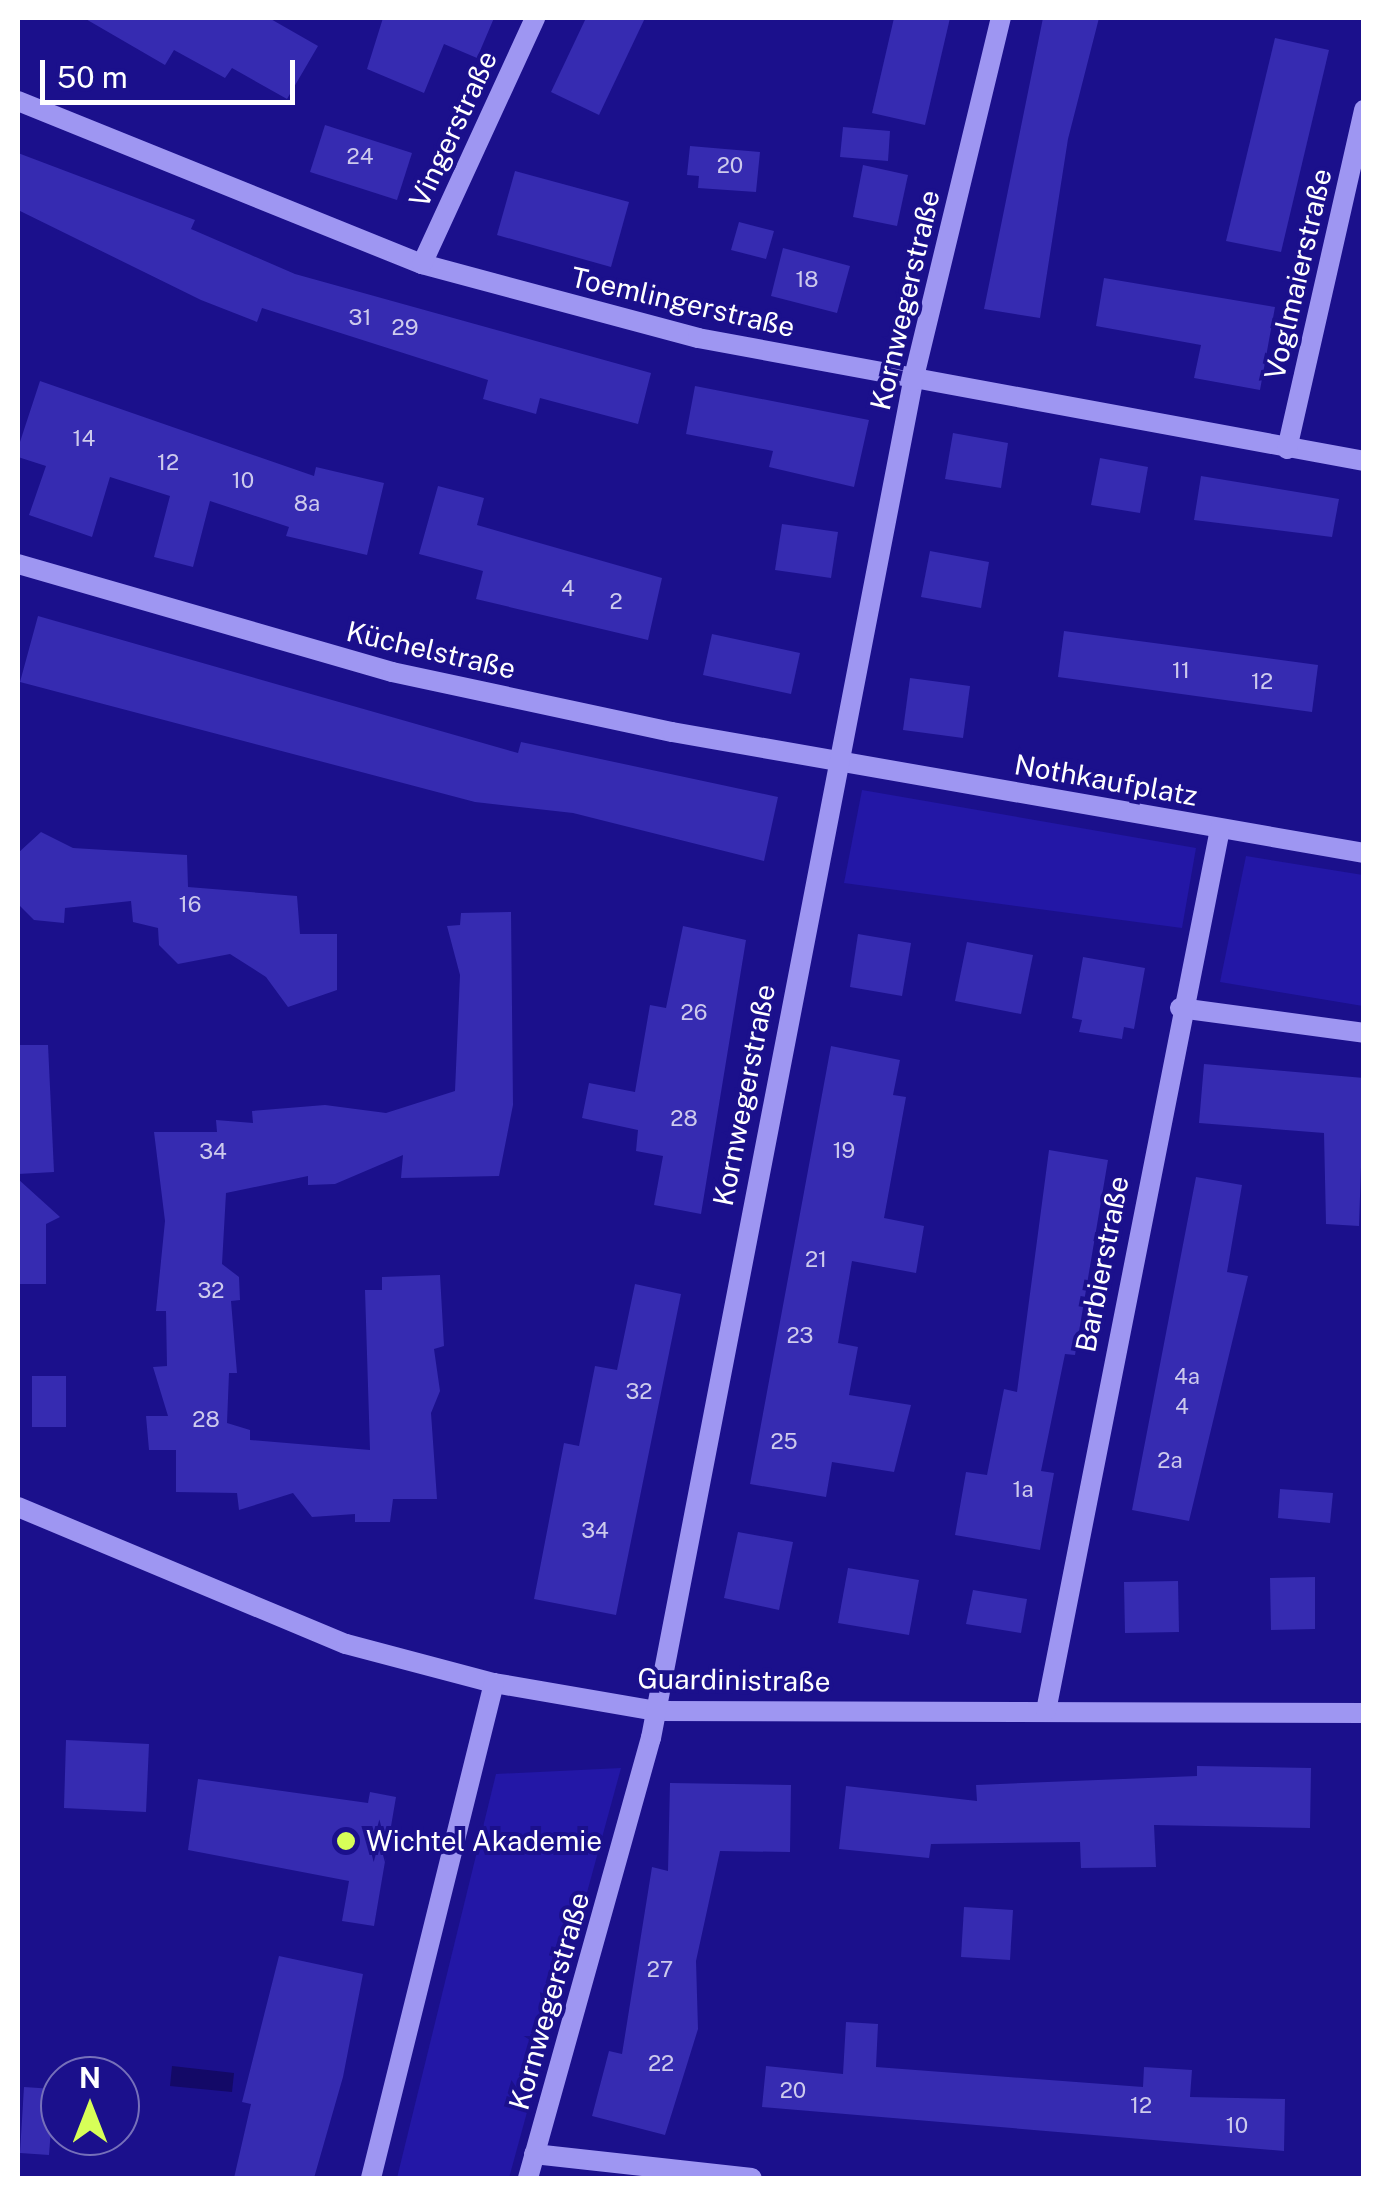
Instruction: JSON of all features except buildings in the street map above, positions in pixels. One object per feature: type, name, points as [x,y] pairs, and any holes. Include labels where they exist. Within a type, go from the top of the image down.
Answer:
[{"type":"street","name":"Vingerstraße","points":[[422,264],[535,18]]},
{"type":"street","name":"Kornwegerstraße","points":[[528,2178],[656,1710],[913,381],[1000,18]]},
{"type":"street","name":"Toemlingerstraße","points":[[18,102],[422,264],[698,338],[913,381],[1364,460]]},
{"type":"street","name":"Voglmaierstraße","points":[[1287,449],[1364,110]]},
{"type":"street","name":"Küchelstraße","points":[[18,564],[392,672],[838,759]]},
{"type":"street","name":"Nothkaufplatz","points":[[838,759],[1364,853]]},
{"type":"street","name":"Barbierstraße","points":[[1046,1710],[1180,1008],[1220,830]]},
{"type":"street","points":[[1180,1008],[1364,1033]]},
{"type":"street","name":"Guardinistraße","points":[[18,1507],[346,1644],[494,1684],[656,1710],[1364,1713]]},
{"type":"street","points":[[371,2178],[494,1684]]},
{"type":"street","points":[[534,2154],[752,2178]]},
{"type":"shaded area","points":[[862,790],[1196,848],[1182,928],[844,883]]},
{"type":"shaded area","points":[[1246,856],[1363,875],[1363,1006],[1220,982]]},
{"type":"shaded area","points":[[621,1768],[509,2178],[397,2178],[496,1774]]},
{"type":"shaded area","points":[[172,2066],[234,2073],[232,2092],[170,2086]]},
{"type":"place","name":"Wichtel Akademie","points":[[346,1841]]}]
